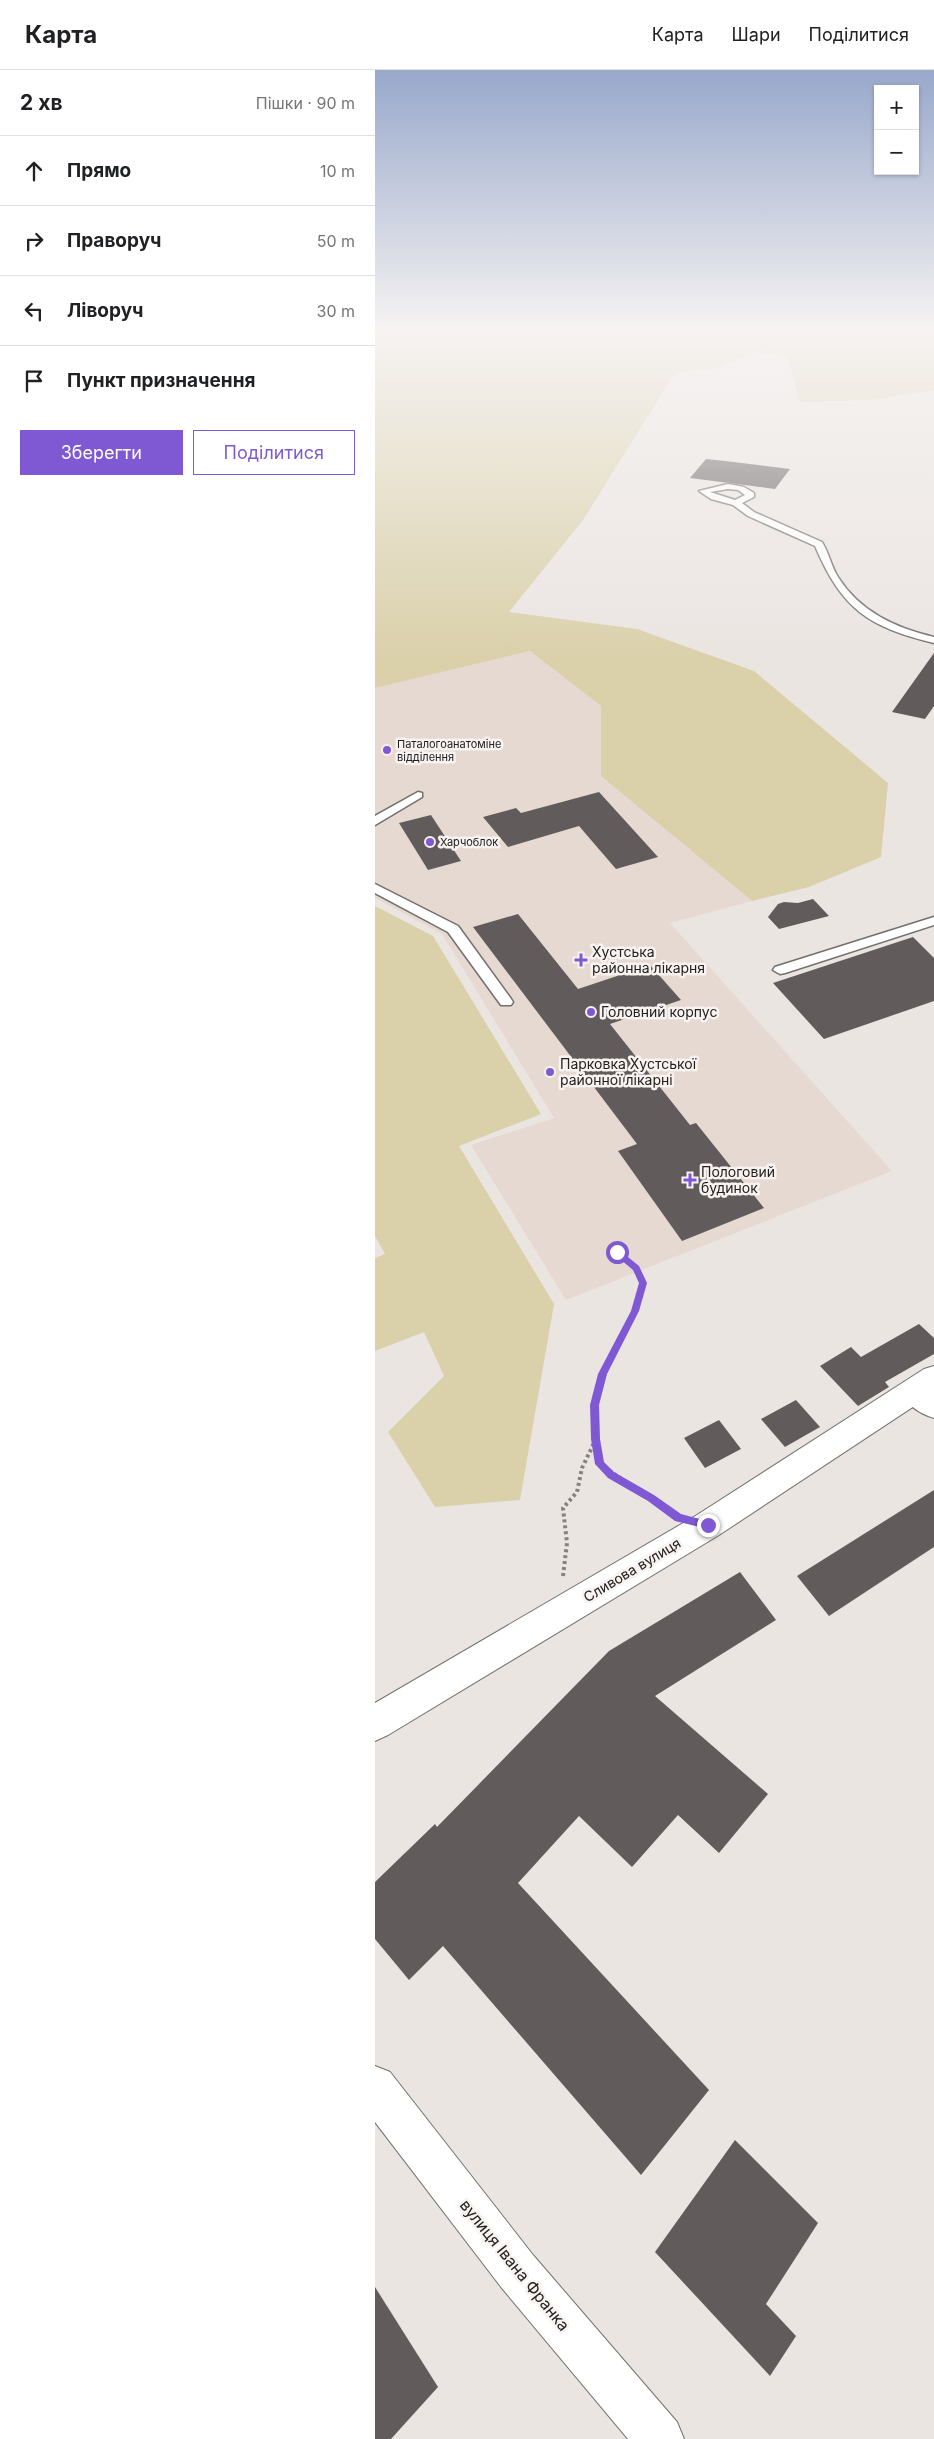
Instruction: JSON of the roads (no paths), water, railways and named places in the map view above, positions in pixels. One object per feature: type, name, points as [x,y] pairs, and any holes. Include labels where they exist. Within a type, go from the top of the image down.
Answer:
[{"type":"street","name":"Сливова вулиця","points":[[375,1723],[928,1392]]},
{"type":"street","name":"вулиця Івана Франка","points":[[375,2087],[517,2271],[659,2439]]},
{"type":"lane","points":[[736,503],[751,514],[819,544],[834,579],[863,612],[909,635],[934,640]]},
{"type":"lane","points":[[375,821],[418,794]]},
{"type":"lane","points":[[375,888],[453,929],[506,1002]]},
{"type":"lane","points":[[780,970],[934,921]]},
{"type":"place","name":"Паталогоанатоміне відділення","points":[[387,750]]},
{"type":"place","name":"Харчоблок","points":[[430,842]]},
{"type":"place","name":"Хустська районна лікарня","points":[[581,960]]},
{"type":"place","name":"Головний корпус","points":[[591,1012]]},
{"type":"place","name":"Парковка Хустської районної лікарні","points":[[550,1072]]},
{"type":"place","name":"Пологовий будинок","points":[[690,1180]]}]
